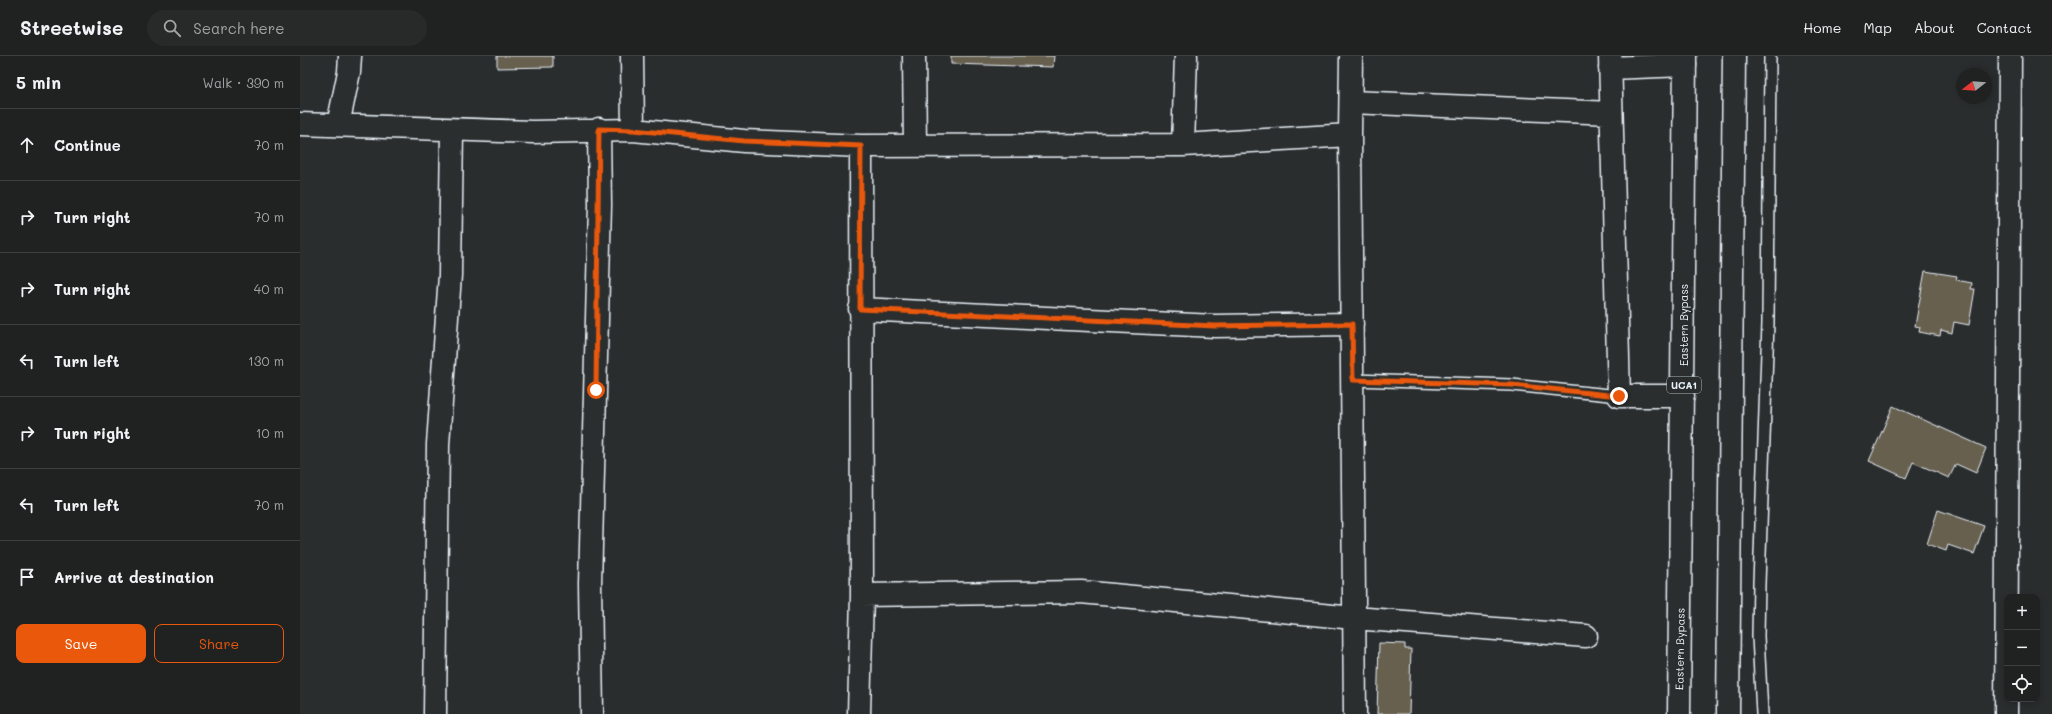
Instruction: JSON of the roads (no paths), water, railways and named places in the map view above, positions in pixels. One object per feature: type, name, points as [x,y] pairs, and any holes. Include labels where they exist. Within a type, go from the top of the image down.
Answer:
[{"type":"street","points":[[338,125],[349,72],[350,56]]},
{"type":"street","points":[[632,56],[633,130]]},
{"type":"street","points":[[914,56],[915,146]]},
{"type":"street","points":[[1183,146],[1186,56]]},
{"type":"street","points":[[1351,56],[1350,135],[1355,714]]},
{"type":"street","points":[[1728,714],[1734,56]]},
{"type":"street","points":[[2006,714],[2010,56]]},
{"type":"street","points":[[1684,396],[1619,396],[1610,62],[1685,61]]},
{"type":"street","name":"Eastern Bypass","points":[[1679,714],[1684,396],[1685,61]]},
{"type":"street","points":[[1351,102],[1611,113]]},
{"type":"street","points":[[300,124],[533,132],[599,129],[633,130],[744,141],[861,146],[1183,146],[1350,135]]},
{"type":"street","points":[[592,714],[590,584],[600,228],[599,129]]},
{"type":"street","points":[[435,714],[438,444],[450,275],[452,130]]},
{"type":"street","points":[[859,714],[862,595],[860,309],[861,146]]},
{"type":"street","points":[[860,309],[1215,326],[1352,324]]},
{"type":"street","points":[[862,595],[1081,592],[1354,618],[1586,636]]},
{"type":"lane","points":[[1762,714],[1758,636],[1758,584],[1768,323],[1770,56]]},
{"type":"lane","points":[[1353,380],[1512,385],[1619,396]]}]
